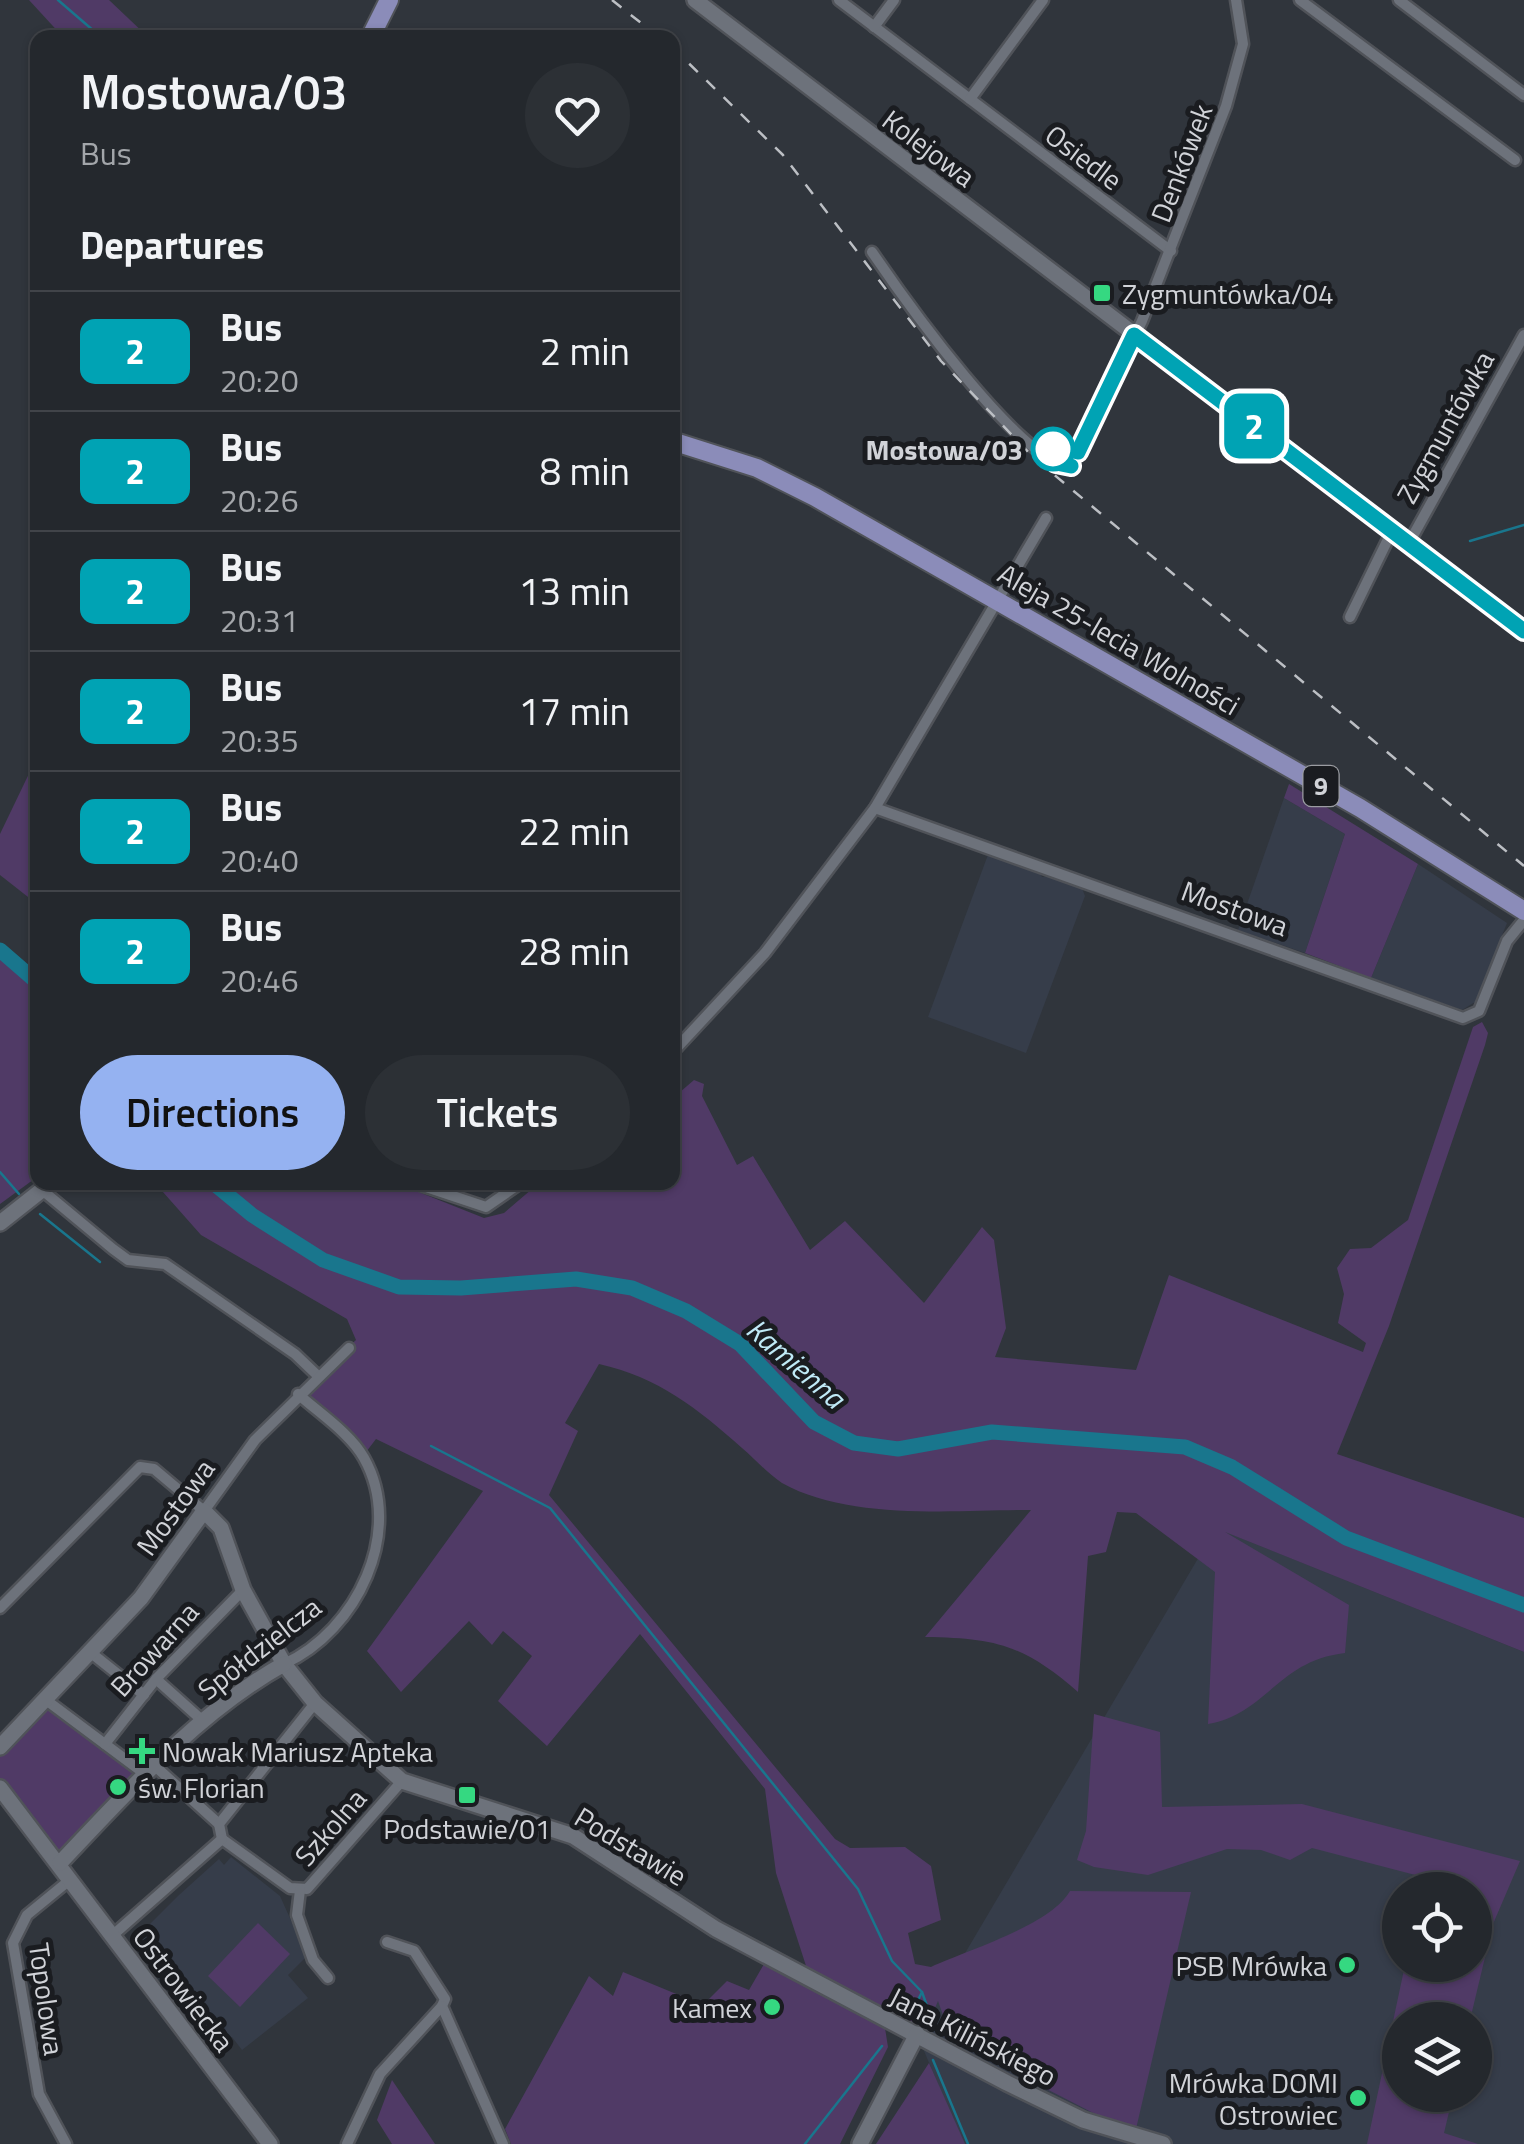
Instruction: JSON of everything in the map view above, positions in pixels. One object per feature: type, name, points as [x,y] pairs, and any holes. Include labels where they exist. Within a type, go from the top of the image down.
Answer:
[{"type":"main road","points":[[374,30],[389,0]]},
{"type":"main road","name":"Aleja 25-lecia Wolności","points":[[680,444],[757,468],[998,600],[1404,834],[1524,910]]},
{"type":"street","name":"Kolejowa","points":[[696,0],[1134,335]]},
{"type":"street","name":"Osiedle","points":[[839,0],[1171,251]]},
{"type":"street","points":[[874,26],[894,0]]},
{"type":"street","points":[[970,98],[1044,0]]},
{"type":"street","name":"Denkówek","points":[[1134,335],[1171,251],[1240,64],[1243,44],[1236,0]]},
{"type":"street","points":[[1300,0],[1515,160]]},
{"type":"street","points":[[1399,0],[1524,95]]},
{"type":"street","points":[[872,252],[926,329],[979,391],[1030,444],[1056,463],[1071,466],[1134,335]]},
{"type":"street","name":"Zygmuntówka","points":[[1134,335],[1524,630]]},
{"type":"street","name":"Zygmuntówka","points":[[1409,544],[1524,335]]},
{"type":"street","points":[[680,1043],[764,953],[875,808],[1046,518]]},
{"type":"street","points":[[1350,617],[1392,530]]},
{"type":"street","name":"Mostowa","points":[[875,808],[1463,1018],[1479,1011],[1512,934],[1524,920]]},
{"type":"street","points":[[1512,934],[1524,942]]},
{"type":"street","points":[[0,1223],[41,1190]]},
{"type":"street","points":[[50,1190],[112,1250],[128,1260],[166,1264],[295,1354],[317,1375]]},
{"type":"street","points":[[436,1190],[486,1207],[510,1190]]},
{"type":"street","name":"Mostowa","points":[[0,1747],[141,1598],[255,1440],[317,1375],[349,1348]]},
{"type":"street","name":"Spółdzielcza","points":[[60,1863],[204,1722],[342,1616],[370,1566],[381,1530],[363,1456],[298,1394]]},
{"type":"street","points":[[2,1602],[140,1466],[154,1469],[204,1511],[231,1548],[243,1590],[284,1664]]},
{"type":"street","name":"Browarna","points":[[105,1744],[156,1679],[243,1590]]},
{"type":"street","points":[[90,1652],[144,1695]]},
{"type":"street","name":"Szkolna","points":[[284,1664],[315,1703],[402,1781],[322,1875],[300,1890],[297,1915],[312,1960],[328,1978]]},
{"type":"street","points":[[156,1679],[204,1722]]},
{"type":"street","points":[[46,1700],[105,1744],[151,1771],[218,1824],[222,1839],[113,1935]]},
{"type":"street","points":[[218,1824],[315,1703]]},
{"type":"street","name":"Podstawie","points":[[402,1781],[574,1836],[767,1957]]},
{"type":"street","name":"Ostrowiecka","points":[[0,1788],[270,2144]]},
{"type":"street","name":"Szkolna","points":[[222,1839],[283,1884],[300,1890]]},
{"type":"street","name":"Topolowa","points":[[66,2144],[39,2094],[13,1944],[26,1915],[72,1879]]},
{"type":"street","points":[[0,1942],[13,1944]]},
{"type":"street","points":[[347,2144],[380,2074],[445,1999],[414,1951],[387,1942]]},
{"type":"street","name":"Jana Kilińskiego","points":[[767,1957],[1074,2116],[1163,2144]]},
{"type":"street","points":[[442,2006],[503,2144]]},
{"type":"street","points":[[860,2144],[918,2034]]},
{"type":"shaded area","points":[[29,0],[109,0],[141,30],[57,30]]},
{"type":"shaded area","points":[[30,772],[30,899],[0,875],[0,834]]},
{"type":"shaded area","points":[[1289,784],[1418,864],[1371,978],[1305,953],[1345,834],[1284,798]]},
{"type":"shaded area","points":[[1284,798],[1345,834],[1305,953],[1238,930]]},
{"type":"shaded area","points":[[989,852],[1039,871],[1042,877],[1056,875],[1080,883],[1085,896],[1026,1053],[928,1017]]},
{"type":"shaded area","points":[[1418,864],[1507,923],[1475,1002],[1462,1010],[1371,978]]},
{"type":"shaded area","points":[[0,950],[30,976],[30,1182],[0,1204]]},
{"type":"shaded area","points":[[1482,1022],[1488,1033],[1485,1045],[1389,1326],[1337,1454],[1524,1518],[1524,1652],[1225,1532],[1349,1605],[1345,1653],[1303,1666],[1245,1709],[1208,1724],[1215,1572],[1136,1513],[1117,1512],[1106,1552],[1088,1556],[1078,1692],[1041,1664],[1008,1647],[971,1639],[925,1637],[1031,1510],[904,1511],[809,1495],[782,1483],[676,1396],[640,1377],[599,1364],[565,1423],[578,1431],[549,1495],[835,1839],[850,1848],[905,1847],[931,1866],[941,1920],[908,1933],[915,1964],[931,1967],[1027,1926],[1070,1891],[1191,1892],[1136,2129],[1101,2117],[936,2032],[943,2015],[938,2001],[926,2030],[808,1972],[776,1873],[765,1789],[640,1634],[547,1746],[498,1701],[532,1656],[503,1631],[492,1645],[469,1621],[401,1692],[367,1651],[483,1491],[376,1439],[363,1456],[298,1394],[356,1340],[347,1319],[201,1235],[161,1190],[414,1190],[484,1218],[504,1213],[531,1190],[680,1190],[680,1092],[694,1080],[704,1084],[702,1096],[737,1165],[753,1156],[810,1250],[845,1221],[924,1303],[982,1227],[994,1240],[1006,1328],[995,1357],[1136,1370],[1169,1275],[1363,1352],[1366,1343],[1338,1323],[1344,1294],[1337,1268],[1350,1249],[1371,1248],[1408,1220],[1473,1027]]},
{"type":"shaded area","points":[[1216,1528],[1524,1652],[1524,2144],[963,2144],[922,2046],[938,1999]]},
{"type":"shaded area","points":[[46,1700],[145,1774],[60,1863],[0,1788],[0,1747]]},
{"type":"shaded area","points":[[1094,1714],[1160,1732],[1162,1807],[1302,1804],[1520,1861],[1492,1928],[1492,1872],[1404,1872],[1312,1848],[1290,1860],[1261,1850],[1227,1849],[1148,1875],[1094,1867],[1077,1860],[1086,1831]]},
{"type":"shaded area","points":[[231,1857],[280,1896],[307,1956],[288,1975],[308,1998],[242,2050],[232,2037],[212,2051],[138,1947],[140,1934],[179,1895],[219,1859],[224,1865]]},
{"type":"shaded area","points":[[258,1923],[290,1954],[240,2007],[208,1976]]},
{"type":"shaded area","points":[[764,1964],[885,2028],[888,2047],[840,2144],[511,2144],[505,2129],[589,1976],[613,1996],[623,1972],[703,2005],[727,1981],[749,1990]]},
{"type":"shaded area","points":[[1401,1982],[1479,1982],[1474,2002],[1397,2002]]},
{"type":"shaded area","points":[[929,2063],[965,2144],[876,2144]]},
{"type":"shaded area","points":[[1382,2073],[1382,2112],[1449,2112],[1444,2133],[1478,2144],[1367,2144]]},
{"type":"shaded area","points":[[392,2080],[435,2144],[392,2144],[377,2120]]},
{"type":"waterway","points":[[58,0],[93,30]]},
{"type":"waterway","points":[[1470,541],[1524,525]]},
{"type":"waterway","name":"Kamienna","points":[[0,950],[30,976]]},
{"type":"waterway","points":[[0,1172],[19,1194]]},
{"type":"waterway","name":"Kamienna","points":[[222,1190],[252,1215],[323,1260],[399,1287],[461,1288],[576,1279],[632,1288],[686,1311],[740,1344],[814,1422],[854,1443],[898,1449],[992,1432],[1185,1447],[1232,1467],[1346,1538],[1524,1605]]},
{"type":"waterway","points":[[40,1214],[100,1262]]},
{"type":"waterway","points":[[431,1446],[550,1508],[858,1889],[892,1961],[922,1992],[918,2000]]},
{"type":"waterway","points":[[918,2027],[927,2006],[922,1992]]},
{"type":"waterway","points":[[805,2144],[882,2046]]},
{"type":"waterway","points":[[933,2060],[968,2144]]},
{"type":"railway","points":[[612,0],[650,30]]},
{"type":"railway","points":[[680,55],[783,155],[941,361],[1034,458],[1524,866]]},
{"type":"bus line","name":"2","points":[[1071,466],[1056,463],[1050,452],[1058,447],[1078,452],[1134,335],[1524,631]]},
{"type":"place","name":"Zygmuntówka/04","points":[[1102,293]]},
{"type":"place","name":"Mostowa/03","points":[[1053,449]]},
{"type":"place","name":"Nowak Mariusz Apteka","points":[[142,1751]]},
{"type":"place","name":"św. Florian","points":[[118,1787]]},
{"type":"place","name":"Podstawie/01","points":[[467,1795]]},
{"type":"place","name":"PSB Mrówka","points":[[1347,1965]]},
{"type":"place","name":"Kamex","points":[[772,2007]]},
{"type":"place","name":"Mrówka DOMI Ostrowiec","points":[[1358,2098]]}]
